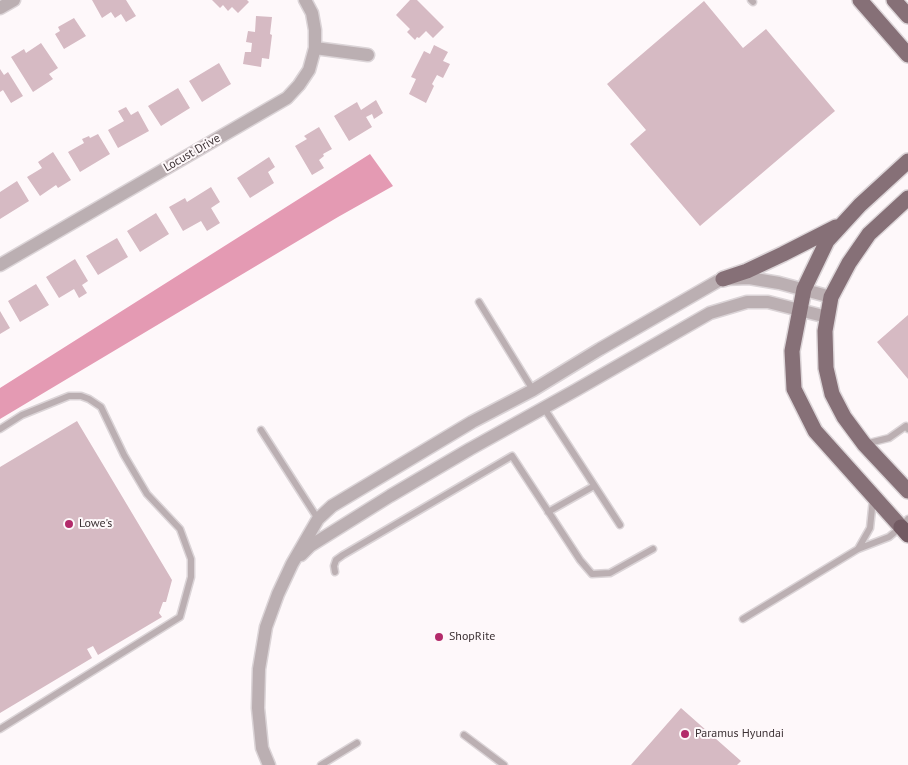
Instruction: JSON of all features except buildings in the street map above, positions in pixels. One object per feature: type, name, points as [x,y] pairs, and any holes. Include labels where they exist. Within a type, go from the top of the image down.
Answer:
[{"type":"main road","points":[[860,0],[907,56]]},
{"type":"main road","points":[[894,0],[908,16]]},
{"type":"main road","points":[[906,527],[873,497],[815,431],[794,389],[792,351],[804,289],[827,241],[860,205],[904,165],[908,150]]},
{"type":"main road","points":[[908,198],[869,234],[849,263],[831,297],[825,331],[826,368],[832,394],[844,418],[864,444],[908,491]]},
{"type":"main road","points":[[723,279],[747,271],[844,222]]},
{"type":"street","points":[[0,8],[14,0]]},
{"type":"street","name":"Locust Drive","points":[[0,265],[287,98],[309,70],[315,48],[315,30],[312,13],[305,0]]},
{"type":"street","points":[[315,48],[368,55]]},
{"type":"street","points":[[269,765],[262,748],[258,708],[258,670],[266,627],[292,564],[318,519],[332,506],[472,422],[533,390],[723,279],[749,278],[779,282],[831,297]]},
{"type":"street","points":[[292,564],[310,546],[382,501],[710,313],[747,302],[768,302],[827,317]]},
{"type":"lane","points":[[479,302],[533,390]]},
{"type":"lane","points":[[0,429],[22,416],[69,396],[81,396],[101,407],[124,455],[147,494],[180,529],[191,559],[191,577],[180,617],[0,729]]},
{"type":"lane","points":[[544,408],[620,525]]},
{"type":"lane","points":[[864,444],[889,438],[907,428]]},
{"type":"lane","points":[[260,430],[318,519]]},
{"type":"lane","points":[[335,572],[336,560],[343,555],[512,456],[580,560],[592,574],[610,573],[653,549]]},
{"type":"lane","points":[[548,512],[594,486]]},
{"type":"lane","points":[[858,550],[870,528],[873,497]]},
{"type":"lane","points":[[742,619],[858,550],[889,537],[906,527]]},
{"type":"lane","points":[[464,735],[504,765]]},
{"type":"lane","points":[[321,765],[357,743]]},
{"type":"shaded area","points":[[370,154],[393,186],[0,419],[0,388]]},
{"type":"place","name":"Lowe's","points":[[69,524]]},
{"type":"place","name":"ShopRite","points":[[439,637]]},
{"type":"place","name":"Paramus Hyundai","points":[[685,734]]}]
